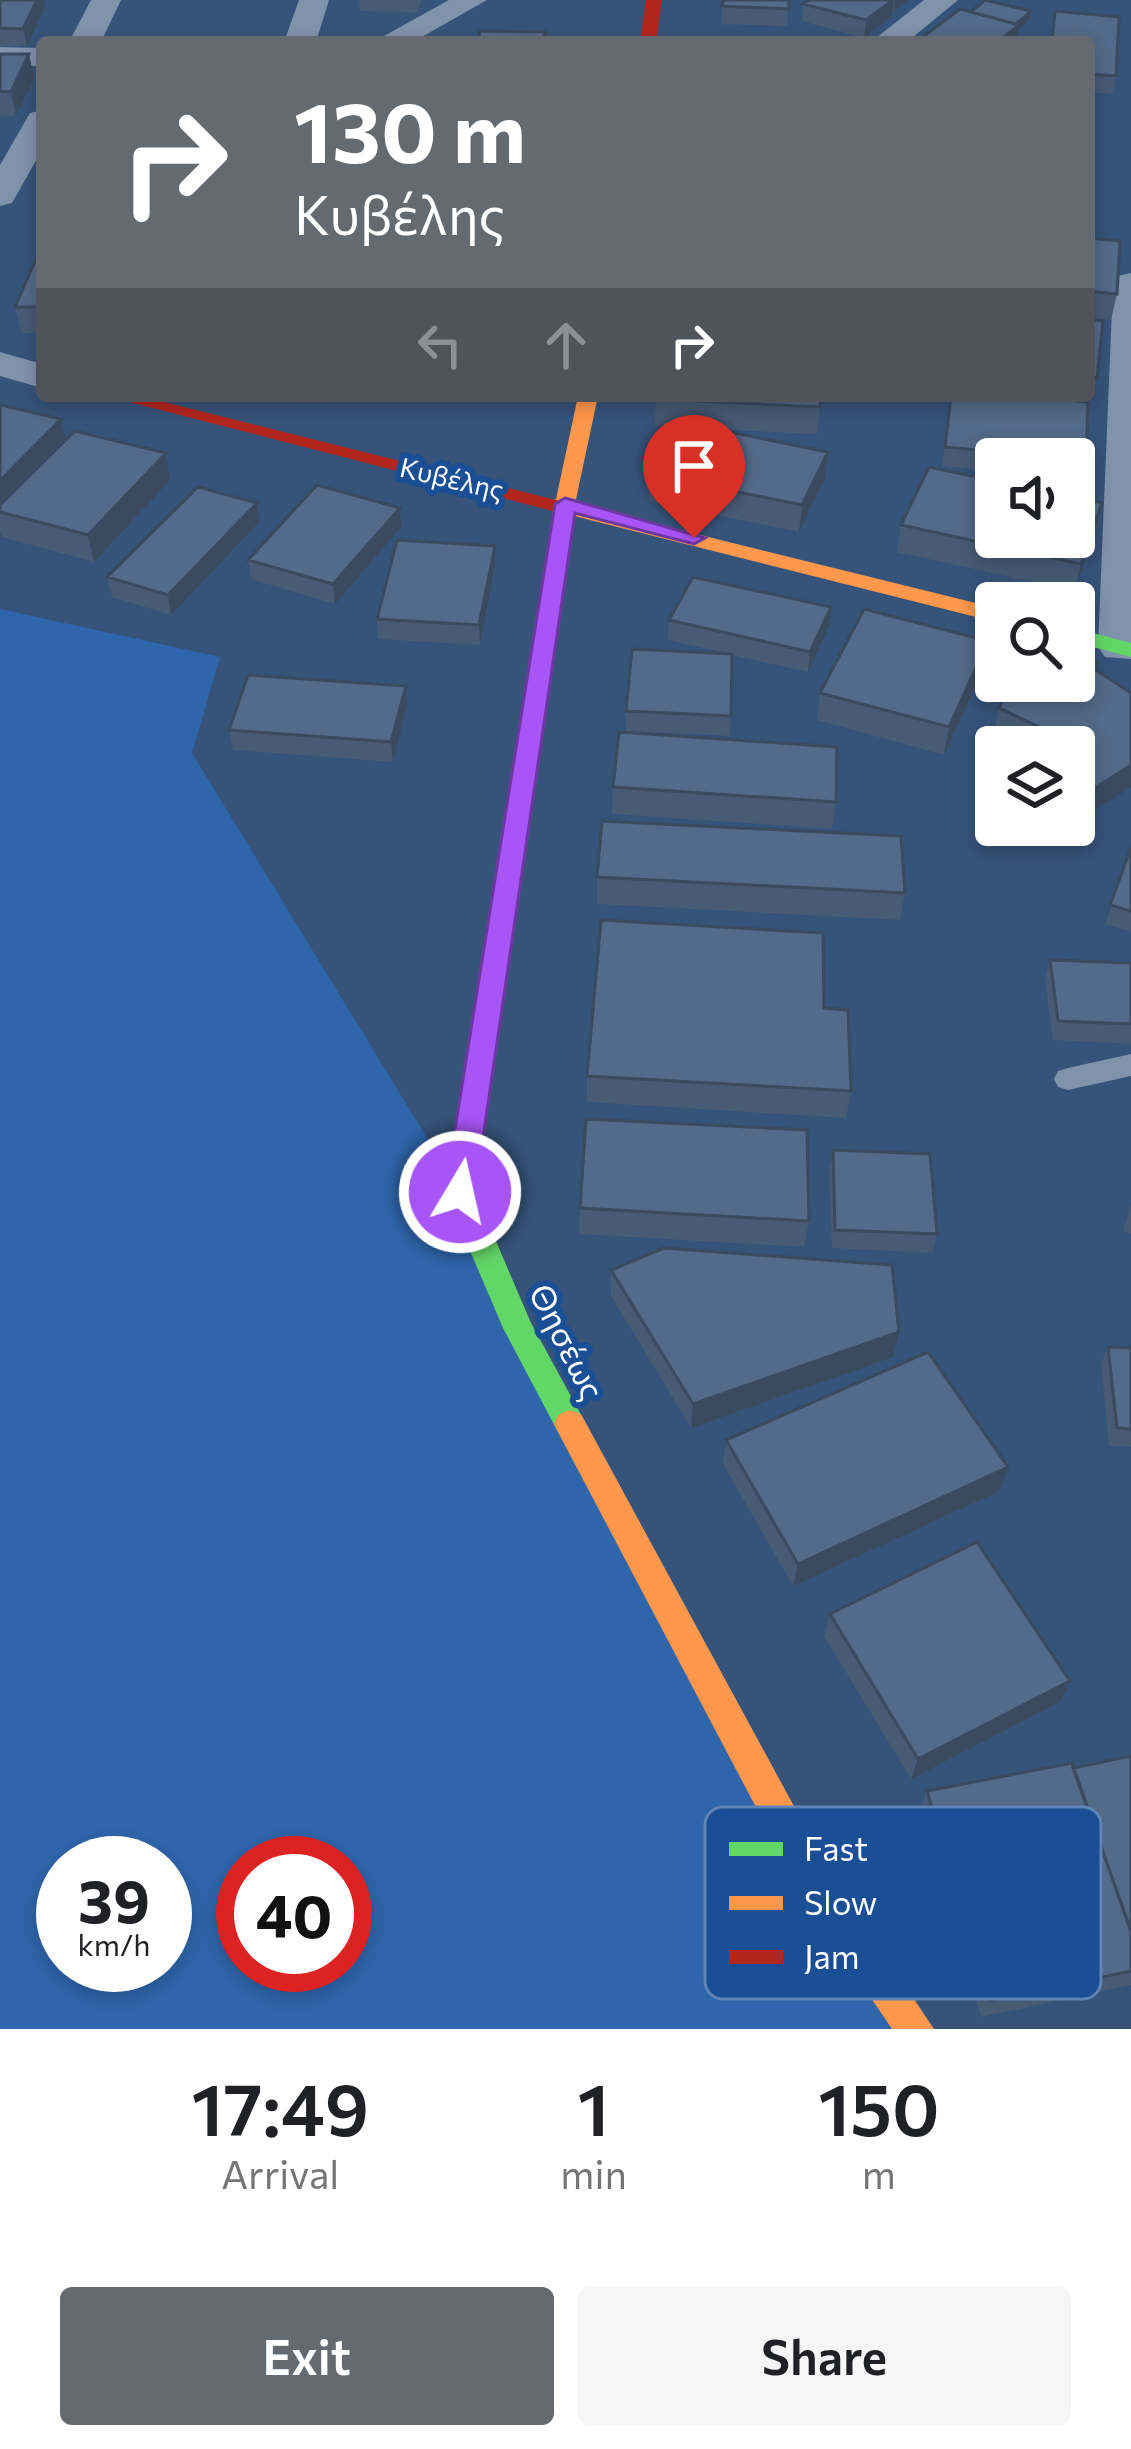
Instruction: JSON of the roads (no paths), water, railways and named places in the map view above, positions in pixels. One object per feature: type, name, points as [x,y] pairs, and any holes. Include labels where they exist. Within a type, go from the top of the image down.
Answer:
[{"type":"street","points":[[88,36],[106,0]]},
{"type":"street","points":[[302,36],[314,0]]},
{"type":"street","points":[[401,36],[472,0]]},
{"type":"street","points":[[649,36],[654,0]]},
{"type":"street","points":[[895,36],[943,0]]},
{"type":"street","points":[[0,56],[36,57]]},
{"type":"street","points":[[0,196],[36,131]]},
{"type":"street","points":[[1095,641],[1126,649],[1131,284]]},
{"type":"street","points":[[0,364],[36,374]]},
{"type":"street","name":"Θησέως","points":[[588,402],[565,504],[460,1192],[518,1328],[775,1807]]},
{"type":"street","name":"Κυβέλης","points":[[171,403],[975,610]]},
{"type":"street","name":"Θησέως","points":[[894,1999],[915,2029]]},
{"type":"lane","points":[[1068,1079],[1131,1065]]}]
